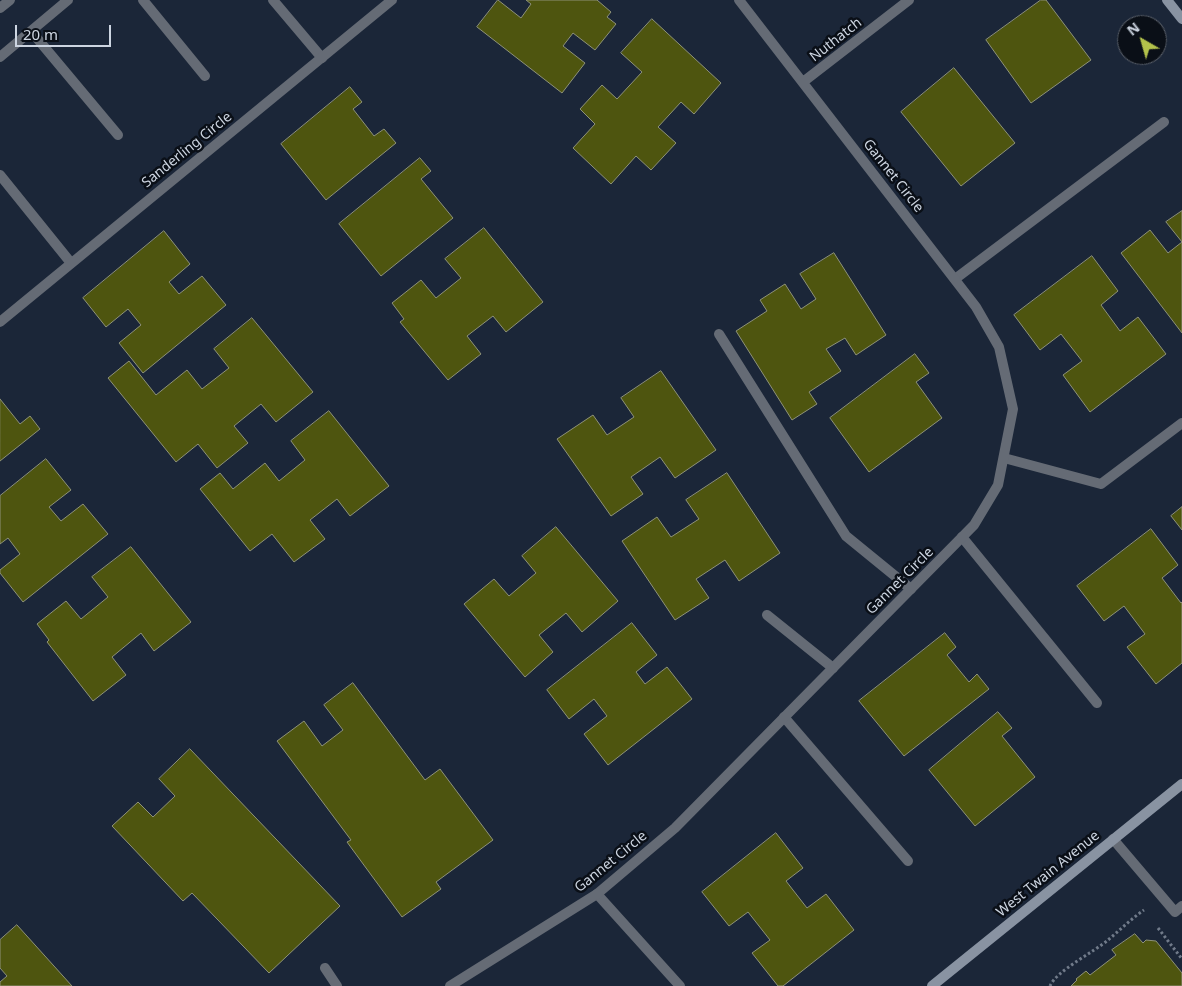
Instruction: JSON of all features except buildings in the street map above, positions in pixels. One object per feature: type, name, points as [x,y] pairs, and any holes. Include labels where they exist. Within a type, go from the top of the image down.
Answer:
[{"type":"main road","points":[[1167,0],[1182,19]]},
{"type":"main road","name":"West Twain Avenue","points":[[932,986],[1182,784]]},
{"type":"street","points":[[0,8],[10,0]]},
{"type":"street","points":[[0,57],[68,0]]},
{"type":"street","points":[[143,0],[205,76]]},
{"type":"street","points":[[273,0],[322,58]]},
{"type":"street","name":"Sanderling Circle","points":[[0,322],[392,0]]},
{"type":"street","points":[[739,0],[803,82]]},
{"type":"street","name":"Nuthatch","points":[[803,82],[909,0]]},
{"type":"street","points":[[32,31],[118,135]]},
{"type":"street","name":"Gannet Circle","points":[[450,986],[597,894],[675,828],[974,525],[998,485],[1013,409],[1000,347],[976,307],[803,82]]},
{"type":"street","points":[[955,279],[1164,122]]},
{"type":"street","points":[[0,175],[71,263]]},
{"type":"street","points":[[719,334],[846,536],[911,589]]},
{"type":"street","points":[[1004,458],[1101,484],[1182,423]]},
{"type":"street","points":[[962,537],[1098,703]]},
{"type":"street","points":[[767,615],[833,668]]},
{"type":"street","points":[[784,717],[908,861]]},
{"type":"street","points":[[1113,839],[1175,912],[1182,906]]},
{"type":"street","points":[[597,894],[680,986]]},
{"type":"street","points":[[325,968],[337,986]]},
{"type":"path","points":[[1050,986],[1052,981],[1107,941],[1127,922],[1145,909],[1150,916]]},
{"type":"path","points":[[1155,924],[1182,959]]}]
